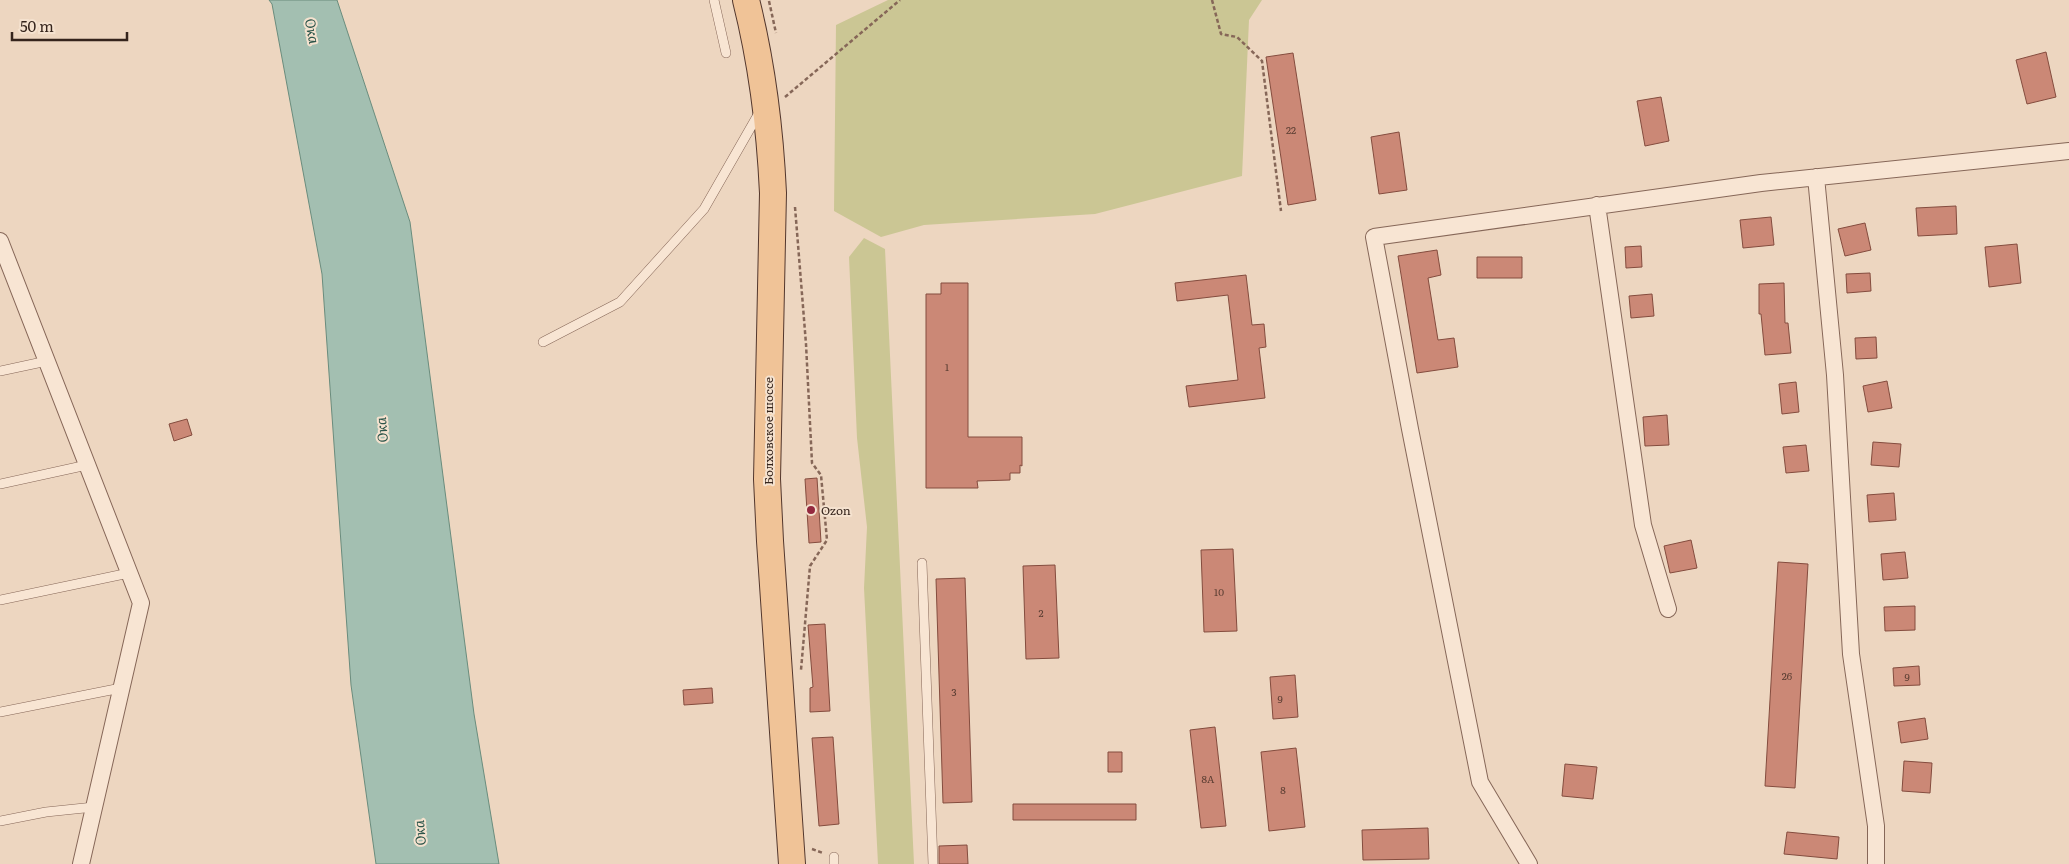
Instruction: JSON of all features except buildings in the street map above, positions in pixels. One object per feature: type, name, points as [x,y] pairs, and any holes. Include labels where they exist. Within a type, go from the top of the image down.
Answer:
[{"type":"main road","name":"Болховское шоссе","points":[[746,0],[754,30],[780,98],[770,146],[773,193],[767,479],[770,551],[800,856]]},
{"type":"street","points":[[1529,864],[1480,782],[1374,236],[1761,183],[2069,151]]},
{"type":"street","points":[[1816,177],[1835,374],[1851,654],[1876,826],[1876,864]]},
{"type":"street","points":[[1596,206],[1643,525],[1668,609]]},
{"type":"street","points":[[2,249],[141,603],[81,864]]},
{"type":"lane","points":[[714,0],[726,53]]},
{"type":"lane","points":[[543,342],[620,302],[704,209],[780,98]]},
{"type":"lane","points":[[0,371],[47,361]]},
{"type":"lane","points":[[0,484],[87,465]]},
{"type":"lane","points":[[922,563],[933,864]]},
{"type":"lane","points":[[0,600],[129,573]]},
{"type":"lane","points":[[0,712],[121,688]]},
{"type":"lane","points":[[0,821],[46,812],[94,807]]},
{"type":"path","points":[[769,0],[777,38]]},
{"type":"path","points":[[780,98],[900,0]]},
{"type":"path","points":[[1212,0],[1221,34],[1237,37],[1262,61],[1281,211]]},
{"type":"path","points":[[794,200],[806,344],[812,463],[821,475],[827,540],[810,566],[801,679]]},
{"type":"path","points":[[800,856],[834,860]]},
{"type":"shaded area","points":[[888,0],[1262,0],[1249,20],[1242,176],[1095,214],[924,225],[881,237],[834,211],[836,25]]},
{"type":"shaded area","points":[[864,238],[885,249],[914,864],[878,864],[864,588],[867,527],[857,438],[849,257]]},
{"type":"water","name":"Ока","points":[[269,0],[337,0],[410,222],[474,714],[499,864],[376,864],[351,685],[322,274],[272,4]]},
{"type":"place","name":"Ozon","points":[[811,510]]}]
